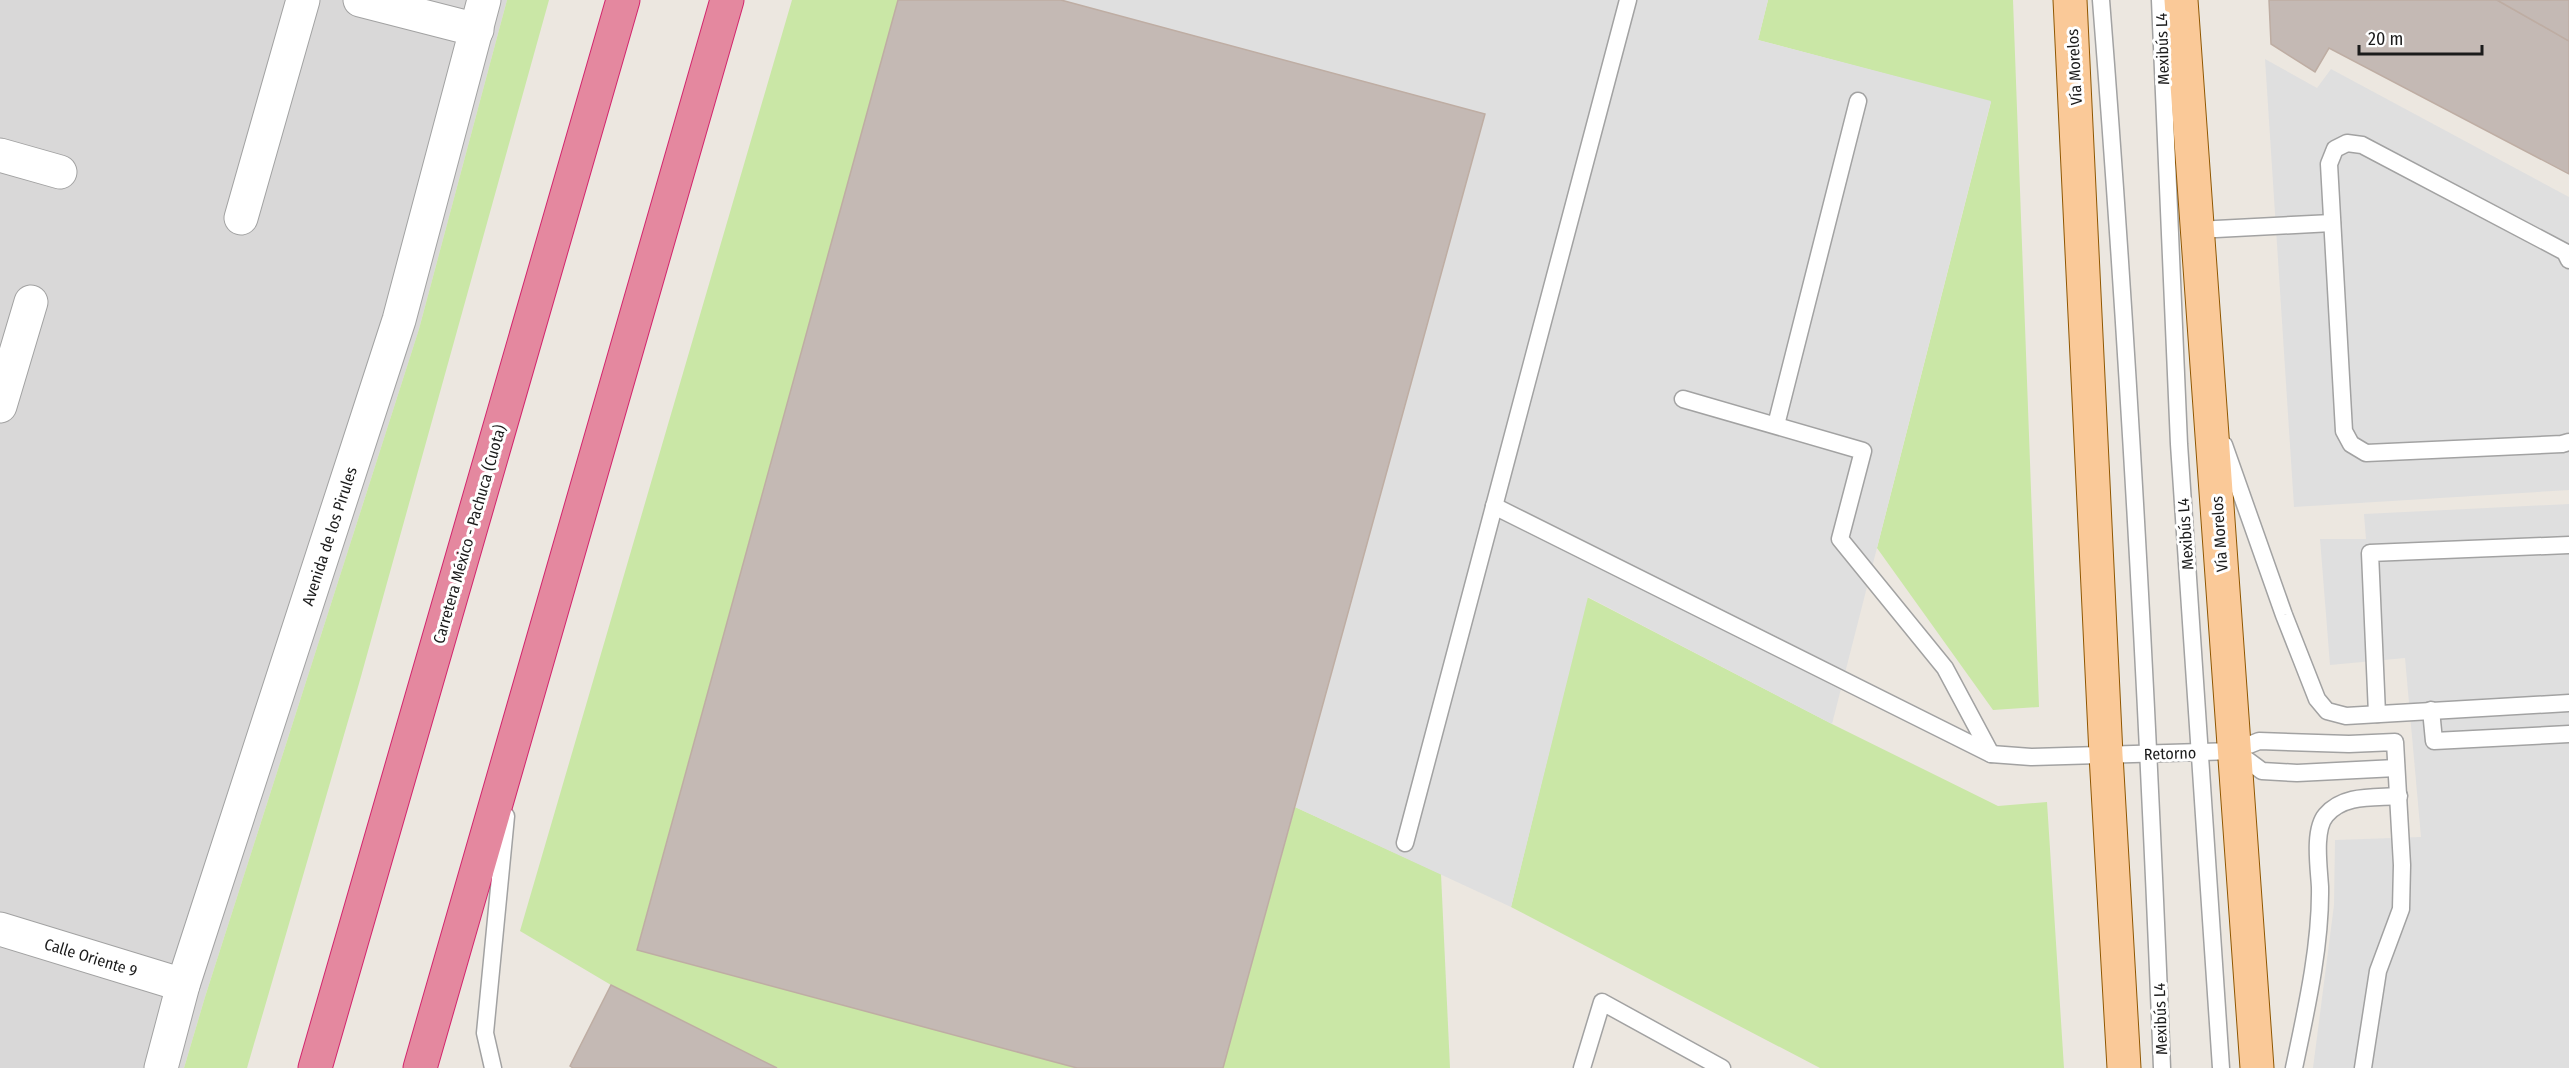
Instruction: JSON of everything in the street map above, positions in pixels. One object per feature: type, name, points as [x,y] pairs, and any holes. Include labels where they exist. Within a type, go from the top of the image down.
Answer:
[{"type":"highway","name":"Carretera México - Pachuca (Cuota)","points":[[315,1068],[623,0]]},
{"type":"highway","points":[[420,1068],[727,0]]},
{"type":"main road","name":"Vía Morelos","points":[[2070,0],[2106,755],[2124,1068]]},
{"type":"main road","name":"Vía Morelos","points":[[2181,0],[2257,1068]]},
{"type":"street","points":[[241,218],[303,0]]},
{"type":"street","points":[[360,0],[481,15]]},
{"type":"street","name":"Avenida de los Pirules","points":[[161,1068],[183,985],[399,320],[481,15]]},
{"type":"street","points":[[0,155],[60,172]]},
{"type":"street","points":[[0,405],[31,302]]},
{"type":"street","name":"Calle Oriente 9","points":[[0,929],[183,985]]},
{"type":"lane","points":[[1405,843],[1628,0]]},
{"type":"lane","name":"Mexibús L4","points":[[2101,0],[2116,192],[2148,754],[2162,1068]]},
{"type":"lane","name":"Mexibús L4","points":[[2160,0],[2179,444],[2221,1068]]},
{"type":"lane","points":[[1776,425],[1858,101]]},
{"type":"lane","points":[[2569,260],[2565,252],[2362,145],[2347,143],[2334,148],[2329,164],[2332,223],[2344,431],[2351,444],[2366,453],[2486,449],[2569,442]]},
{"type":"lane","points":[[2197,230],[2332,223]]},
{"type":"lane","points":[[1683,399],[1863,451],[1840,539],[1945,668],[1991,754]]},
{"type":"lane","points":[[2209,404],[2284,615],[2317,699],[2327,711],[2346,716],[2569,703]]},
{"type":"lane","points":[[1494,506],[1991,754]]},
{"type":"lane","points":[[2377,714],[2370,553],[2569,545]]},
{"type":"lane","points":[[2431,710],[2434,741],[2569,734]]},
{"type":"lane","points":[[493,1068],[485,1033],[513,738]]},
{"type":"lane","name":"Retorno","points":[[1991,754],[2031,757],[2234,751],[2259,741],[2349,744],[2395,742],[2396,768]]},
{"type":"lane","points":[[2234,751],[2262,771],[2297,773],[2396,768],[2399,796],[2401,909],[2378,971],[2363,1068]]},
{"type":"lane","points":[[2294,1068],[2320,915],[2318,838],[2324,817],[2336,805],[2356,798],[2399,796]]},
{"type":"lane","points":[[1582,1068],[1602,1002],[1722,1068]]},
{"type":"shaded area","points":[[0,0],[507,0],[419,329],[184,1068],[0,1068]]},
{"type":"shaded area","points":[[1061,0],[1768,0],[1758,40],[1991,101],[1832,724],[1588,597],[1511,907],[1295,807],[1485,115]]},
{"type":"shaded area","points":[[2265,59],[2317,88],[2331,69],[2569,197],[2569,490],[2294,507]]},
{"type":"shaded area","points":[[2569,504],[2569,1068],[2313,1068],[2334,905],[2335,840],[2421,837],[2405,658],[2330,665],[2320,539],[2366,539],[2364,514]]},
{"type":"green space","points":[[507,0],[549,0],[360,680],[247,1068],[184,1068],[419,329]]},
{"type":"green space","points":[[792,0],[898,0],[637,949],[1077,1068],[777,1068],[611,985],[520,931]]},
{"type":"green space","points":[[1768,0],[2013,0],[2039,707],[1993,710],[1877,548],[1991,102],[1758,40]]},
{"type":"green space","points":[[1587,597],[1832,724],[1998,806],[2047,802],[2064,1068],[1820,1068],[1511,907]]},
{"type":"green space","points":[[1295,807],[1441,874],[1450,1068],[1223,1068]]},
{"type":"building","points":[[898,0],[1061,0],[1485,114],[1223,1068],[1077,1068],[637,950]]},
{"type":"building","points":[[2269,0],[2497,0],[2569,41],[2569,174],[2329,48],[2315,72],[2271,44]]},
{"type":"building","points":[[2497,0],[2569,0],[2569,41]]},
{"type":"building","points":[[611,985],[777,1068],[573,1068],[570,1066]]}]
